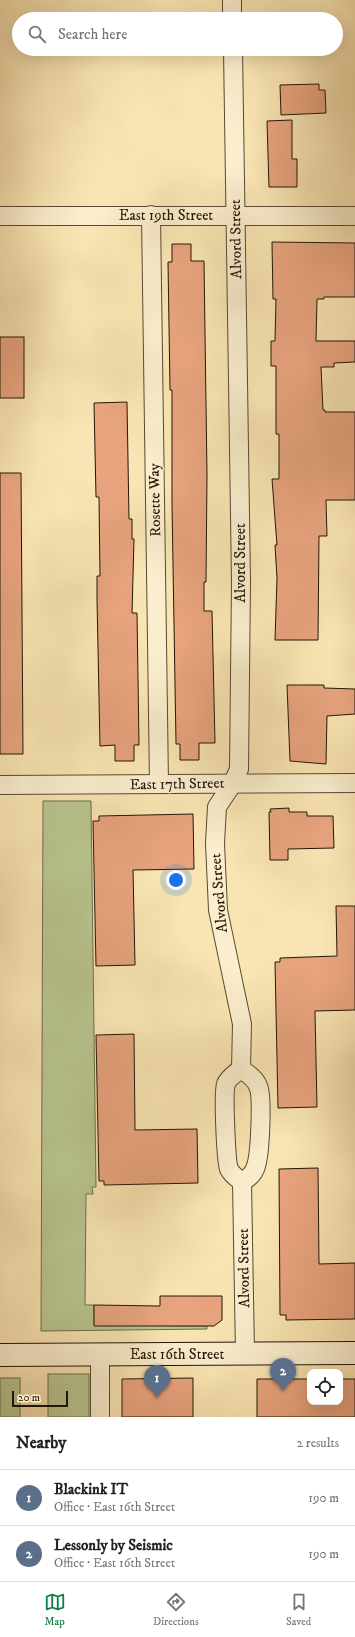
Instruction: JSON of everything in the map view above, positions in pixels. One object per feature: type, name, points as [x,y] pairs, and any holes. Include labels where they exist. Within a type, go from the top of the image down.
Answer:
[{"type":"main road","name":"East 16th Street","points":[[0,1355],[355,1353]]},
{"type":"street","points":[[232,0],[232,12]]},
{"type":"street","name":"Alvord Street","points":[[233,56],[241,582],[239,769],[233,783],[217,807],[215,843],[218,910],[242,1024],[241,1069]]},
{"type":"street","name":"Rosette Way","points":[[151,215],[159,784]]},
{"type":"street","name":"East 19th Street","points":[[0,216],[355,216]]},
{"type":"street","name":"East 17th Street","points":[[0,785],[355,783]]},
{"type":"street","points":[[241,1069],[252,1076],[259,1087],[260,1138],[256,1167],[251,1176],[242,1182],[228,1167],[226,1110],[226,1085],[232,1076],[241,1069]]},
{"type":"street","name":"Alvord Street","points":[[242,1182],[245,1353]]},
{"type":"street","points":[[100,1354],[100,1417]]},
{"type":"green space","points":[[43,801],[91,801],[96,1187],[92,1187],[93,1194],[86,1194],[85,1305],[94,1305],[94,1325],[207,1326],[207,1329],[41,1331]]},
{"type":"green space","points":[[48,1374],[89,1374],[89,1417],[48,1417]]},
{"type":"green space","points":[[0,1378],[20,1378],[20,1417],[0,1417]]},
{"type":"building","points":[[319,84],[319,90],[325,90],[326,113],[281,115],[280,85]]},
{"type":"building","points":[[292,120],[292,159],[297,159],[297,187],[269,187],[267,121]]},
{"type":"building","points":[[272,242],[355,243],[355,297],[324,297],[324,299],[317,299],[316,341],[355,341],[355,362],[334,363],[334,367],[321,367],[323,410],[325,410],[325,412],[355,412],[355,500],[326,500],[327,536],[319,536],[318,640],[275,640],[277,578],[275,545],[277,545],[272,479],[279,479],[279,434],[276,434],[276,366],[271,366],[271,341],[275,341],[276,299],[273,299]]},
{"type":"building","points":[[172,244],[191,244],[191,261],[204,261],[207,475],[206,582],[204,582],[204,611],[212,611],[215,743],[199,743],[199,760],[180,760],[180,744],[176,744],[172,504],[172,390],[170,390],[168,262],[172,262]]},
{"type":"building","points":[[0,337],[24,337],[24,398],[0,398]]},
{"type":"building","points":[[127,402],[129,519],[132,519],[132,539],[134,539],[132,613],[137,613],[139,745],[134,745],[134,761],[115,761],[115,745],[100,746],[97,599],[97,576],[100,576],[99,497],[96,497],[94,403]]},
{"type":"building","points":[[0,473],[21,473],[23,754],[0,754]]},
{"type":"building","points":[[287,685],[324,685],[324,688],[355,689],[355,714],[327,716],[326,764],[290,761]]},
{"type":"building","points":[[289,808],[289,812],[307,812],[307,816],[333,816],[334,848],[288,849],[288,860],[270,860],[270,809]]},
{"type":"building","points":[[193,814],[194,869],[133,870],[135,965],[96,966],[93,821],[99,821],[99,816]]},
{"type":"building","points":[[336,906],[355,906],[355,1010],[315,1011],[317,1107],[278,1108],[275,962],[280,962],[280,958],[337,956]]},
{"type":"building","points":[[134,1034],[135,1130],[197,1129],[198,1183],[104,1185],[104,1181],[99,1181],[96,1035]]},
{"type":"building","points":[[318,1168],[319,1264],[355,1263],[355,1319],[286,1320],[286,1315],[280,1315],[279,1169]]},
{"type":"building","points":[[160,1296],[222,1296],[222,1320],[214,1326],[94,1326],[94,1305],[160,1306]]},
{"type":"building","points":[[193,1378],[193,1417],[122,1417],[122,1379]]},
{"type":"building","points":[[257,1379],[307,1379],[307,1405],[343,1405],[343,1379],[355,1379],[355,1417],[257,1417]]},
{"type":"place","name":"Lessonly by Seismic","points":[[283,1391]]},
{"type":"place","name":"Blackink IT","points":[[157,1398]]}]
